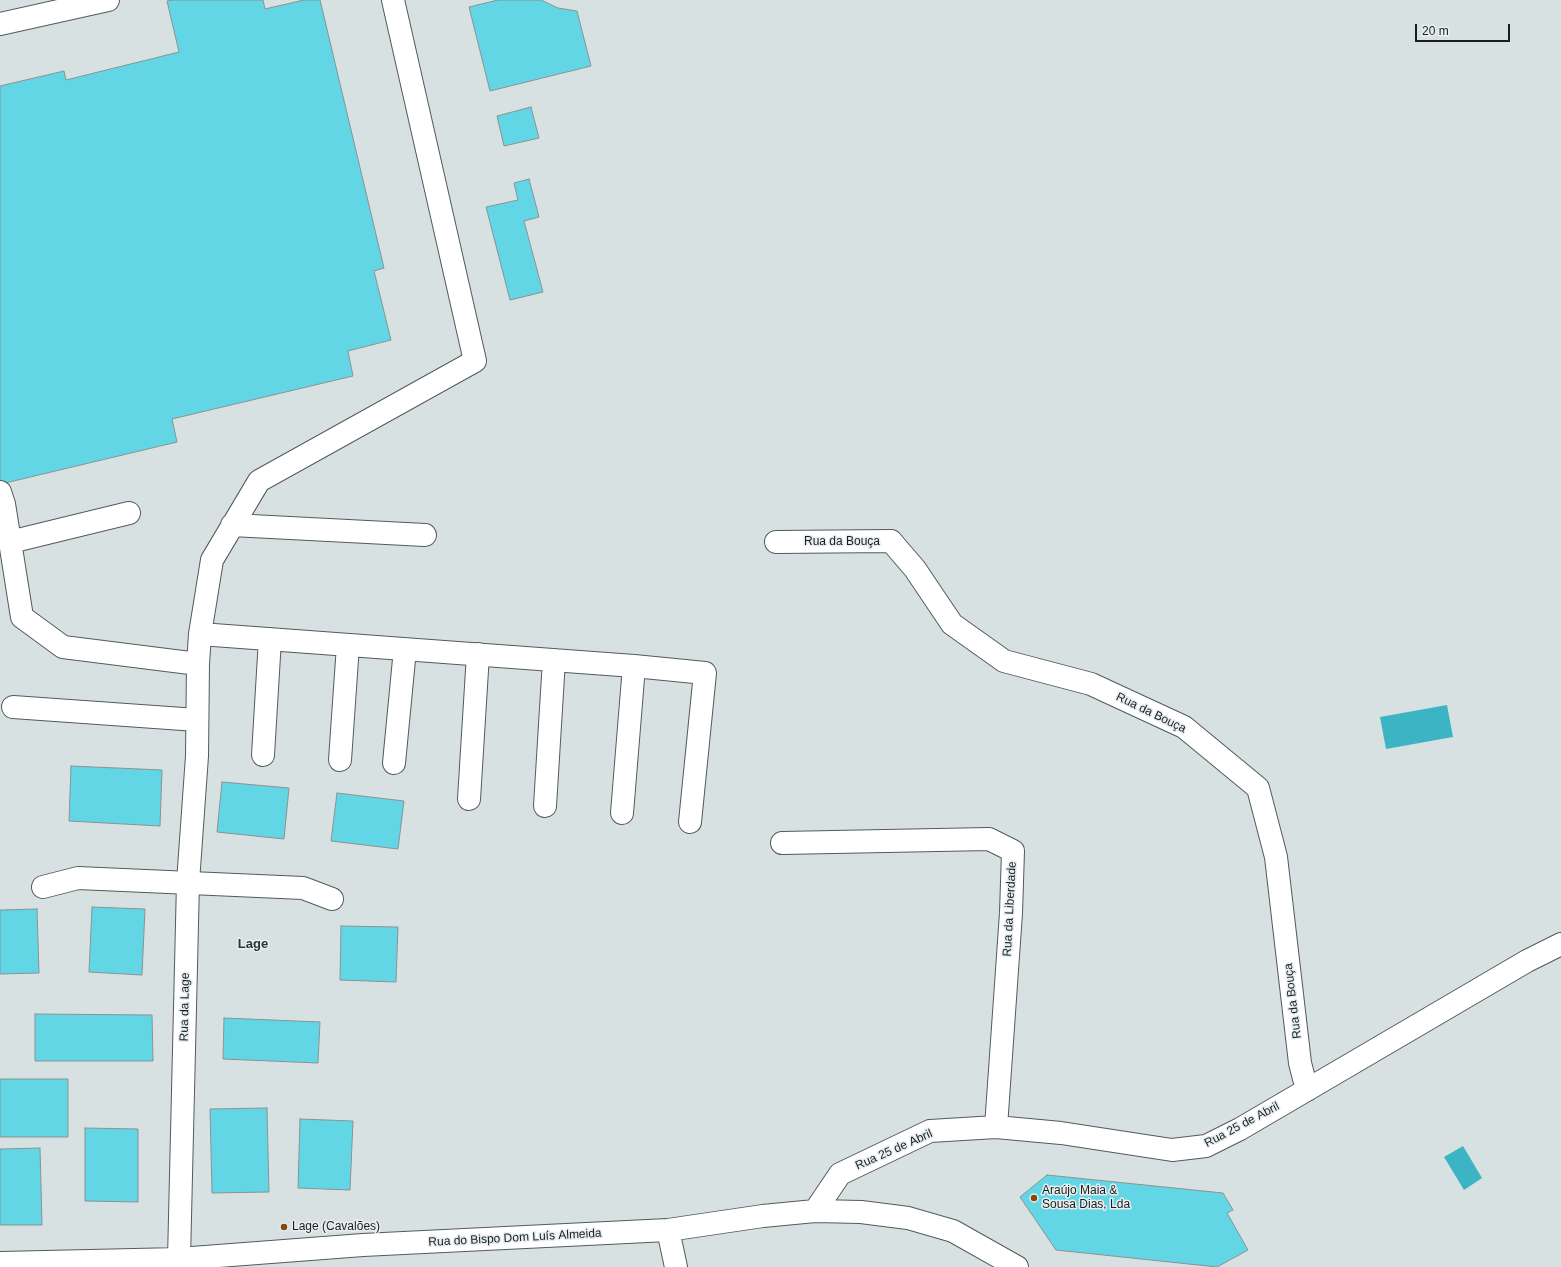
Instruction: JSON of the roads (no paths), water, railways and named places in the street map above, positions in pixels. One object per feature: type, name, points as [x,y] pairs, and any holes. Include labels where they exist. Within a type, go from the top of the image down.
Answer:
[{"type":"street","points":[[0,24],[108,0]]},
{"type":"street","name":"Rua da Lage","points":[[179,1259],[188,882],[197,756],[198,664],[200,634],[212,560],[259,481],[475,361],[393,0]]},
{"type":"street","points":[[0,492],[4,504],[22,617],[63,647],[198,664]]},
{"type":"street","points":[[10,542],[129,513]]},
{"type":"street","points":[[232,525],[425,535]]},
{"type":"street","name":"Rua da Bouça","points":[[776,542],[891,542],[915,569],[952,624],[1004,661],[1091,684],[1184,727],[1258,788],[1276,857],[1300,1063],[1307,1090]]},
{"type":"street","points":[[200,634],[634,666],[705,673],[690,822]]},
{"type":"street","points":[[263,755],[270,639]]},
{"type":"street","points":[[340,760],[348,645]]},
{"type":"street","points":[[394,763],[406,649]]},
{"type":"street","points":[[469,799],[478,654]]},
{"type":"street","points":[[546,806],[554,660]]},
{"type":"street","points":[[622,813],[634,666]]},
{"type":"street","points":[[13,707],[197,720]]},
{"type":"street","name":"Rua da Liberdade","points":[[782,843],[989,839],[1013,851],[1011,913],[996,1127]]},
{"type":"street","points":[[43,887],[78,878],[188,882],[303,888],[332,899]]},
{"type":"street","name":"Rua 25 de Abril","points":[[815,1211],[840,1174],[930,1131],[976,1127],[996,1127],[1061,1133],[1172,1150],[1206,1146],[1307,1090],[1527,961],[1561,944]]},
{"type":"street","name":"Rua do Bispo Dom Luís Almeida","points":[[0,1264],[179,1259],[362,1245],[668,1230],[763,1216],[815,1211],[861,1212],[908,1218],[953,1231],[1017,1267]]},
{"type":"street","points":[[668,1230],[676,1267]]},
{"type":"water","points":[[1447,705],[1453,737],[1386,749],[1380,717]]},
{"type":"water","points":[[1463,1146],[1482,1178],[1464,1190],[1444,1157]]},
{"type":"place","name":"Araújo Maia & Sousa Dias, Lda","points":[[1034,1198]]},
{"type":"place","name":"Lage (Cavalões)","points":[[284,1227]]},
{"type":"district","name":"Lage","points":[[253,944]]}]
